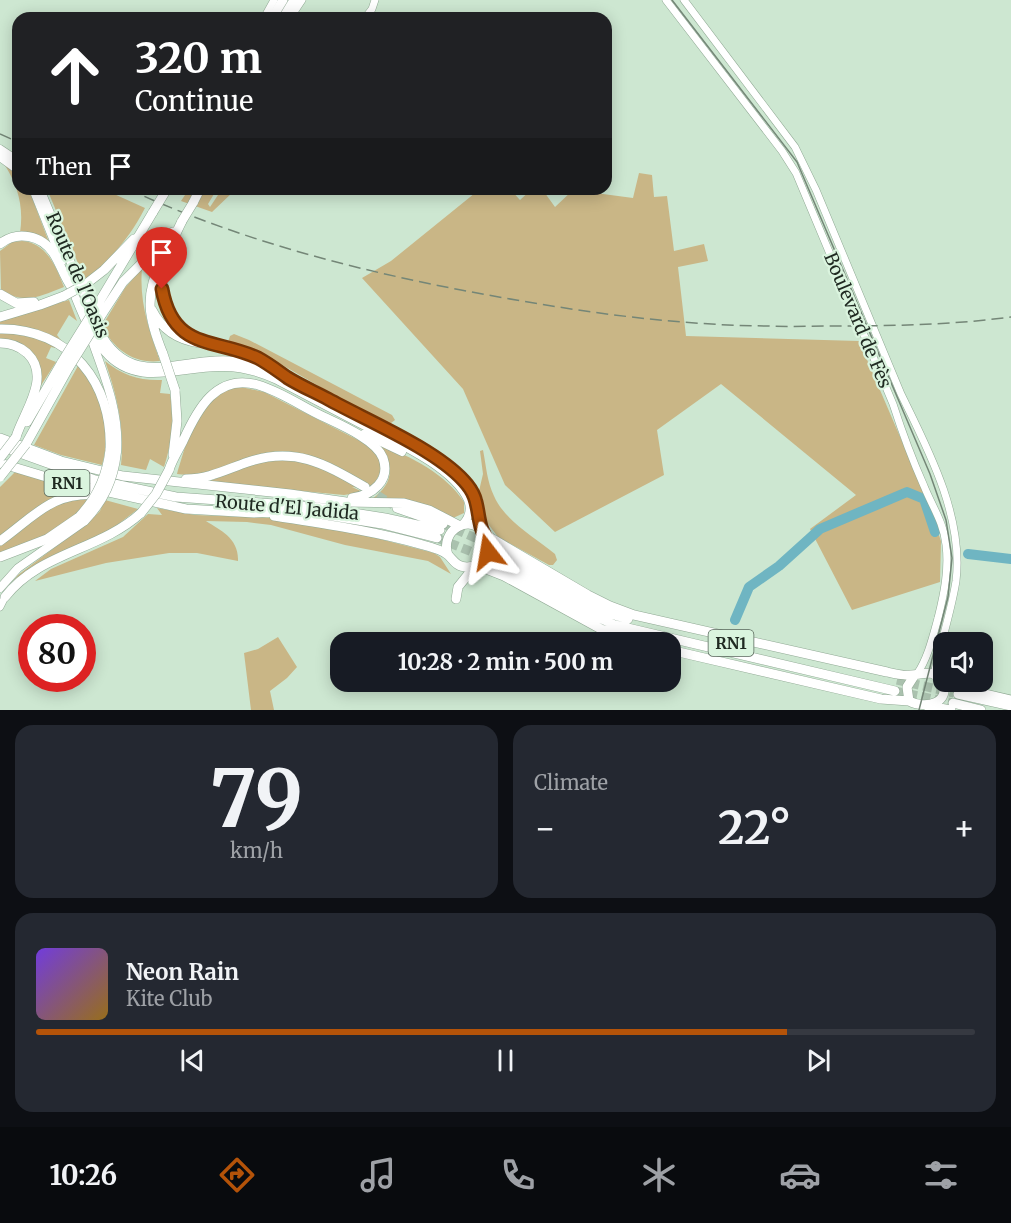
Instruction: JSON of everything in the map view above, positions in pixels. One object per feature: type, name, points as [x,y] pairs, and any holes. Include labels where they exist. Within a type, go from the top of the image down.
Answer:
[{"type":"highway","points":[[289,12],[300,0]]},
{"type":"highway","points":[[0,460],[66,364],[99,311],[163,195]]},
{"type":"highway","points":[[170,467],[177,421],[175,390],[152,326],[149,303],[153,279],[197,195]]},
{"type":"highway","points":[[99,311],[123,282],[182,221]]},
{"type":"highway","points":[[0,317],[54,300],[86,284],[100,274],[125,247],[141,234]]},
{"type":"highway","points":[[0,244],[7,239],[20,236],[33,237],[42,242],[55,255],[72,288]]},
{"type":"highway","points":[[170,245],[162,282],[167,308],[184,330],[208,344]]},
{"type":"highway","points":[[0,294],[11,302],[20,304],[54,300]]},
{"type":"highway","points":[[149,303],[158,321],[170,333],[187,341],[254,356],[289,378]]},
{"type":"highway","points":[[0,329],[30,332],[46,338],[62,346],[82,363],[98,385],[105,402],[114,451],[99,490],[82,519],[47,539],[0,557]]},
{"type":"highway","points":[[0,343],[11,344],[24,350],[33,361],[37,375],[33,396],[16,438]]},
{"type":"highway","points":[[0,477],[26,444],[66,364]]},
{"type":"highway","points":[[5,597],[19,581],[39,566],[106,538],[141,513],[156,494],[201,405],[216,392],[233,384],[252,384],[266,388],[332,421],[375,446],[383,459],[384,471],[379,486],[369,494],[352,498],[326,498]]},
{"type":"highway","points":[[0,438],[81,467],[145,479],[356,503],[396,502],[414,505],[461,525],[470,525],[588,595],[624,612],[888,672],[916,675],[927,672],[933,675]]},
{"type":"highway","name":"RN1","points":[[0,446],[134,492]]},
{"type":"highway","points":[[145,479],[206,477],[256,459],[289,455],[308,458],[326,465],[365,487]]},
{"type":"highway","name":"RN1","points":[[0,460],[63,482],[134,492]]},
{"type":"highway","points":[[0,541],[36,512],[61,498],[84,494],[134,492]]},
{"type":"highway","name":"Route d'El Jadida","points":[[134,492],[186,509],[254,513],[287,512],[440,531]]},
{"type":"highway","name":"Route d'El Jadida","points":[[134,492],[189,499],[262,501],[316,507],[385,518],[440,531]]},
{"type":"highway","points":[[397,507],[440,531]]},
{"type":"highway","points":[[254,513],[358,529],[422,545],[450,557],[464,567],[475,566],[504,576],[608,632]]},
{"type":"highway","points":[[456,598],[458,587],[446,547],[447,538],[461,525]]},
{"type":"highway","points":[[458,587],[488,552],[484,533]]},
{"type":"highway","name":"RN1","points":[[639,632],[600,619],[498,554],[534,566],[569,593],[604,612],[897,680]]},
{"type":"highway","points":[[681,641],[732,659],[854,685],[881,699]]},
{"type":"highway","name":"RN1","points":[[681,641],[895,691]]},
{"type":"highway","points":[[681,653],[910,705],[919,709],[952,707],[981,710]]},
{"type":"highway","points":[[910,705],[907,687],[916,675]]},
{"type":"highway","points":[[930,709],[941,700],[943,692]]},
{"type":"highway","points":[[977,692],[1011,700]]},
{"type":"highway","points":[[954,693],[1011,706]]},
{"type":"main road","name":"Route de l'Oasis","points":[[35,195],[87,325],[111,358],[141,373],[159,374],[217,366],[243,368],[277,380],[427,461],[450,478],[468,500],[469,514],[461,525]]},
{"type":"main road","name":"Route de l'Oasis","points":[[43,195],[99,330],[108,346],[121,358],[136,365],[155,368],[205,361],[233,360],[256,365],[289,378],[420,448],[451,469],[473,492],[484,533]]},
{"type":"main road","points":[[87,325],[115,411],[118,432],[114,451]]},
{"type":"main road","points":[[332,421],[427,461]]},
{"type":"main road","points":[[0,588],[18,568],[82,519]]},
{"type":"street","name":"Boulevard de Fès","points":[[666,0],[748,106],[796,173],[893,404],[920,477],[940,519],[946,545],[946,582],[935,629],[923,665],[916,675]]},
{"type":"street","name":"Boulevard de Fès","points":[[684,0],[795,147],[816,190],[900,394],[914,419],[940,482],[956,542],[957,565],[946,632]]},
{"type":"street","points":[[0,607],[5,597]]},
{"type":"shaded area","points":[[4,164],[12,171],[12,178]]},
{"type":"shaded area","points":[[639,173],[652,175],[654,197],[667,196],[674,251],[704,244],[708,261],[678,267],[686,336],[859,341],[925,495],[941,541],[940,582],[852,610],[810,529],[856,495],[721,384],[657,430],[664,475],[555,532],[505,485],[463,389],[362,278],[391,261],[473,195],[515,195],[520,200],[525,195],[546,195],[555,207],[568,195],[610,195],[633,198]]},
{"type":"shaded area","points":[[18,195],[31,195],[50,245],[20,233]]},
{"type":"shaded area","points":[[50,195],[116,195],[145,208],[119,247],[85,280]]},
{"type":"shaded area","points":[[185,195],[213,195],[208,204],[210,207],[218,195],[230,195],[212,212],[181,201]]},
{"type":"shaded area","points":[[22,241],[38,246],[44,251],[54,264],[64,287],[32,298],[18,297],[1,291],[0,251],[12,242]]},
{"type":"shaded area","points":[[142,268],[143,304],[160,361],[141,360],[125,353],[112,342],[102,326],[125,288]]},
{"type":"shaded area","points":[[69,300],[77,321],[69,315],[57,335],[63,343],[0,327],[0,320]]},
{"type":"shaded area","points":[[0,331],[30,335],[60,349],[51,347],[46,358],[56,362],[40,387],[32,352],[20,344],[0,339]]},
{"type":"shaded area","points":[[234,334],[392,415],[395,420],[391,423],[381,422],[265,355],[228,342],[230,336]]},
{"type":"shaded area","points":[[105,361],[132,376],[162,380],[160,393],[170,394],[172,431],[164,467],[150,459],[146,470],[121,465],[122,438],[119,412]]},
{"type":"shaded area","points":[[79,364],[94,386],[103,412],[106,439],[102,465],[61,455],[34,445]]},
{"type":"shaded area","points":[[241,387],[264,392],[364,443],[378,454],[382,469],[374,485],[370,486],[316,458],[288,452],[257,455],[198,474],[177,474],[190,433],[204,408],[226,391]]},
{"type":"shaded area","points":[[380,446],[415,460],[438,475],[457,492],[464,502],[464,513],[453,518],[414,502],[372,499],[384,487],[390,474],[388,461]]},
{"type":"shaded area","points":[[483,450],[490,485],[499,505],[521,528],[555,554],[557,560],[553,565],[549,565],[498,537],[485,520],[483,499],[479,491],[483,474],[480,451]]},
{"type":"shaded area","points":[[273,459],[305,461],[361,488],[352,487],[363,492],[344,495],[208,482],[235,470]]},
{"type":"shaded area","points":[[15,472],[80,491],[0,538],[0,487]]},
{"type":"shaded area","points":[[88,499],[79,511],[59,527],[0,554],[0,545],[38,516],[59,505]]},
{"type":"shaded area","points":[[105,500],[138,509],[104,535],[31,567],[0,598],[18,575],[90,521],[100,511]]},
{"type":"shaded area","points":[[157,508],[195,515],[274,518],[372,537],[434,553],[440,557],[451,574],[428,561],[345,545],[271,525],[206,521],[232,541],[238,561],[197,553],[169,553],[106,563],[35,581],[51,569],[123,537],[148,514],[162,515]]},
{"type":"shaded area","points":[[278,637],[297,667],[270,691],[274,710],[251,710],[244,653],[258,649]]},
{"type":"waterway","points":[[735,620],[749,587],[779,566],[820,529],[907,492],[924,499],[935,532]]},
{"type":"waterway","points":[[968,554],[1011,559]]},
{"type":"tunnel","points":[[366,488],[393,505]]},
{"type":"tunnel","points":[[443,524],[501,549]]},
{"type":"tunnel","points":[[437,538],[495,561]]},
{"type":"tunnel","points":[[897,680],[954,693]]},
{"type":"tunnel","points":[[895,691],[953,703]]},
{"type":"tram line","points":[[672,0],[797,162],[930,474],[946,520],[952,558],[948,597],[919,710]]},
{"type":"railway","points":[[0,134],[12,139]]},
{"type":"railway","points":[[141,195],[250,237],[292,250],[376,272],[537,304],[651,319],[728,325],[875,326],[966,322],[1011,317]]},
{"type":"route","points":[[162,289],[170,313],[178,325],[195,338],[208,344],[254,356],[289,378],[420,448],[456,473],[473,492],[482,531],[488,539],[488,552]]}]
